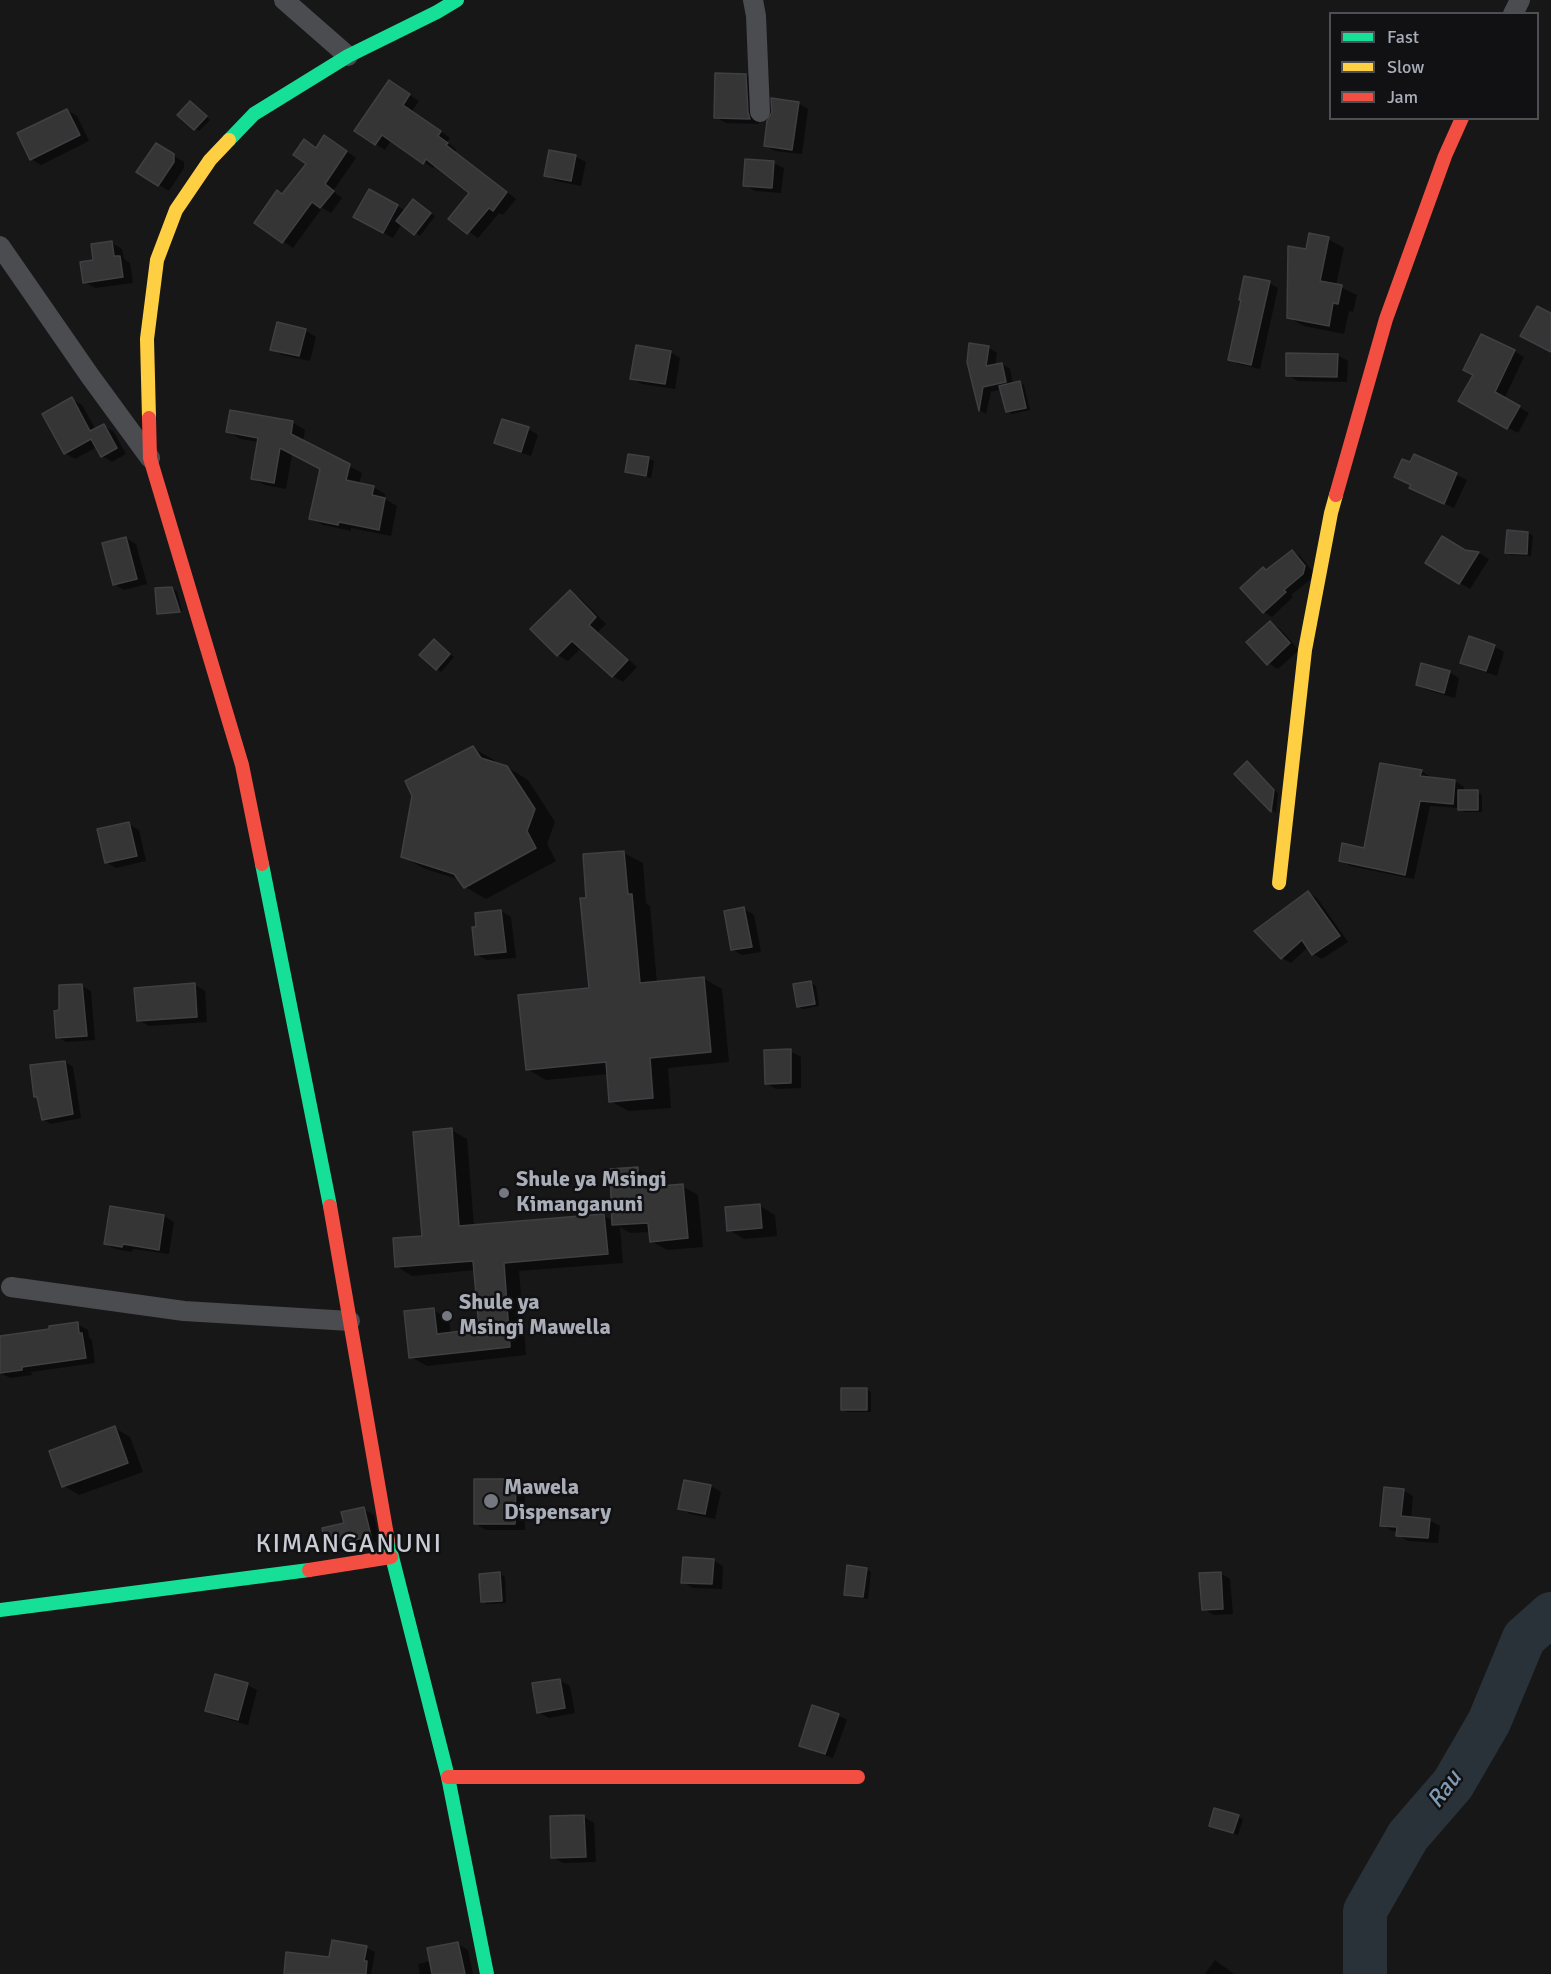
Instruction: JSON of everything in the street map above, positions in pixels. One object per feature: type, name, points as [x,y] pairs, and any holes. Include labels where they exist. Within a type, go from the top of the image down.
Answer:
[{"type":"street","points":[[284,0],[348,56]]},
{"type":"street","points":[[457,0],[348,56],[254,114],[210,160],[176,210],[157,260],[147,339],[150,458],[242,765],[329,1201],[392,1557],[448,1777],[487,1974]]},
{"type":"street","points":[[753,0],[756,15],[760,112]]},
{"type":"street","points":[[1279,883],[1305,650],[1331,513],[1386,319],[1445,156],[1461,120]]},
{"type":"street","points":[[0,246],[150,458]]},
{"type":"street","points":[[11,1287],[184,1311],[350,1321]]},
{"type":"street","points":[[0,1610],[253,1578],[392,1557]]},
{"type":"street","points":[[448,1777],[858,1777]]},
{"type":"building","points":[[715,73],[746,74],[750,119],[714,118]]},
{"type":"building","points":[[389,80],[410,94],[403,105],[441,131],[438,136],[448,143],[446,145],[507,192],[493,211],[489,208],[467,234],[448,219],[469,193],[426,159],[423,164],[382,135],[375,145],[354,131]]},
{"type":"building","points":[[771,98],[799,102],[792,150],[764,146],[767,121],[772,112]]},
{"type":"building","points":[[190,101],[207,116],[194,130],[177,115]]},
{"type":"building","points":[[67,109],[80,135],[30,160],[17,133]]},
{"type":"building","points":[[324,135],[347,151],[325,184],[334,191],[320,208],[312,202],[282,243],[254,223],[277,190],[282,194],[306,164],[293,155],[304,139],[316,148]]},
{"type":"building","points":[[156,143],[174,154],[174,162],[158,186],[136,172]]},
{"type":"building","points":[[549,150],[576,155],[571,181],[544,176]]},
{"type":"building","points":[[745,159],[774,161],[772,188],[743,186]]},
{"type":"building","points":[[369,189],[398,205],[383,233],[353,217]]},
{"type":"building","points":[[413,199],[431,213],[414,235],[396,221]]},
{"type":"building","points":[[1309,233],[1329,237],[1320,281],[1342,285],[1338,304],[1333,303],[1329,326],[1287,318],[1288,246],[1306,249]]},
{"type":"building","points":[[112,241],[114,256],[120,256],[123,277],[83,283],[80,262],[93,260],[91,244]]},
{"type":"building","points":[[1244,276],[1270,281],[1251,365],[1228,360]]},
{"type":"building","points":[[1537,306],[1551,313],[1551,352],[1520,336]]},
{"type":"building","points":[[277,322],[306,329],[299,356],[270,350]]},
{"type":"building","points":[[1481,334],[1515,350],[1495,392],[1520,406],[1507,429],[1458,401],[1473,375],[1463,370]]},
{"type":"building","points":[[969,343],[989,346],[986,366],[1002,363],[1006,382],[983,387],[979,411],[967,362]]},
{"type":"building","points":[[636,345],[671,351],[665,384],[630,379]]},
{"type":"building","points":[[1286,353],[1338,354],[1337,377],[1286,376]]},
{"type":"building","points":[[1020,381],[1026,408],[1006,412],[999,386]]},
{"type":"building","points":[[72,397],[90,431],[104,424],[117,448],[101,457],[91,439],[64,454],[42,414]]},
{"type":"building","points":[[230,410],[293,421],[291,434],[350,464],[346,480],[374,486],[372,495],[385,498],[379,530],[309,519],[320,469],[280,448],[274,483],[251,479],[258,438],[226,432]]},
{"type":"building","points":[[502,419],[529,427],[521,452],[494,443]]},
{"type":"building","points":[[628,454],[649,457],[646,476],[625,472]]},
{"type":"building","points":[[1414,454],[1457,473],[1444,504],[1409,488],[1411,485],[1394,477],[1402,459],[1410,462]]},
{"type":"building","points":[[1507,530],[1528,532],[1527,554],[1505,553]]},
{"type":"building","points":[[1442,536],[1465,550],[1479,552],[1459,584],[1425,563]]},
{"type":"building","points":[[126,537],[137,579],[113,585],[102,543]]},
{"type":"building","points":[[1292,550],[1305,566],[1303,574],[1284,590],[1286,592],[1263,613],[1240,588],[1263,567],[1266,570]]},
{"type":"building","points":[[172,587],[180,612],[157,614],[155,588]]},
{"type":"building","points":[[570,590],[596,617],[589,625],[628,660],[612,677],[572,641],[557,656],[530,629]]},
{"type":"building","points":[[1270,621],[1290,643],[1267,665],[1246,642]]},
{"type":"building","points":[[1469,636],[1495,645],[1486,671],[1460,663]]},
{"type":"building","points":[[434,639],[450,654],[436,670],[419,655]]},
{"type":"building","points":[[1421,663],[1450,671],[1444,693],[1416,685]]},
{"type":"building","points":[[473,746],[481,758],[507,766],[535,809],[527,831],[536,848],[464,888],[454,874],[401,857],[412,796],[405,781]]},
{"type":"building","points":[[1247,761],[1274,790],[1271,812],[1234,774]]},
{"type":"building","points":[[1380,763],[1422,770],[1420,776],[1455,780],[1453,804],[1420,801],[1405,875],[1339,861],[1342,843],[1364,848]]},
{"type":"building","points":[[1458,790],[1478,790],[1478,810],[1458,810]]},
{"type":"building","points":[[129,822],[137,856],[105,863],[97,829]]},
{"type":"building","points":[[624,851],[628,894],[632,894],[640,983],[704,977],[711,1052],[650,1058],[653,1098],[609,1102],[606,1062],[526,1070],[518,995],[589,988],[580,898],[586,898],[583,854]]},
{"type":"building","points":[[1308,891],[1340,936],[1312,955],[1302,940],[1281,959],[1254,931]]},
{"type":"building","points":[[744,907],[752,947],[731,950],[724,911]]},
{"type":"building","points":[[501,910],[506,952],[475,955],[472,927],[476,927],[475,913]]},
{"type":"building","points":[[811,981],[815,1004],[797,1007],[793,984]]},
{"type":"building","points":[[195,983],[197,1017],[137,1021],[134,988]]},
{"type":"building","points":[[82,984],[87,1036],[56,1038],[54,1011],[59,1010],[59,985]]},
{"type":"building","points":[[791,1049],[791,1083],[765,1084],[764,1050]]},
{"type":"building","points":[[65,1061],[73,1114],[42,1120],[37,1097],[34,1097],[30,1065]]},
{"type":"building","points":[[452,1128],[459,1226],[604,1214],[608,1254],[504,1263],[510,1347],[409,1358],[404,1311],[434,1308],[437,1334],[479,1329],[473,1261],[395,1267],[393,1238],[422,1236],[413,1132]]},
{"type":"building","points":[[638,1167],[638,1188],[683,1184],[688,1238],[650,1242],[648,1223],[612,1225],[610,1169]]},
{"type":"building","points":[[760,1204],[762,1228],[727,1231],[725,1207]]},
{"type":"building","points":[[110,1206],[164,1215],[159,1250],[123,1244],[122,1247],[104,1244]]},
{"type":"building","points":[[78,1322],[86,1358],[22,1367],[22,1370],[0,1373],[0,1336]]},
{"type":"building","points":[[841,1388],[867,1388],[867,1410],[841,1410]]},
{"type":"building","points":[[115,1426],[128,1463],[62,1487],[49,1451]]},
{"type":"building","name":"Mawela Dispensary","points":[[474,1479],[516,1479],[515,1524],[474,1524]]},
{"type":"building","points":[[684,1480],[711,1485],[705,1514],[678,1509]]},
{"type":"building","points":[[1384,1487],[1404,1489],[1401,1516],[1430,1519],[1428,1538],[1396,1536],[1397,1527],[1380,1526]]},
{"type":"building","points":[[364,1507],[371,1536],[326,1547],[322,1528],[344,1523],[341,1512]]},
{"type":"building","points":[[683,1557],[714,1559],[712,1584],[681,1583]]},
{"type":"building","points":[[847,1565],[867,1568],[863,1597],[844,1595]]},
{"type":"building","points":[[500,1572],[502,1601],[481,1602],[479,1574]]},
{"type":"building","points":[[1221,1572],[1223,1609],[1202,1610],[1199,1573]]},
{"type":"building","points":[[215,1674],[248,1683],[238,1720],[205,1711]]},
{"type":"building","points":[[560,1679],[565,1708],[537,1713],[532,1683]]},
{"type":"building","points":[[812,1705],[839,1714],[825,1754],[799,1746]]},
{"type":"building","points":[[1214,1808],[1239,1815],[1233,1833],[1209,1826]]},
{"type":"building","points":[[584,1815],[586,1857],[551,1858],[550,1816]]},
{"type":"building","points":[[332,1940],[367,1946],[364,1961],[367,1961],[366,1974],[284,1974],[286,1952],[329,1957]]},
{"type":"building","points":[[458,1942],[465,1974],[432,1974],[427,1948]]},
{"type":"waterway","name":"Rau","points":[[1365,1974],[1365,1911],[1408,1836],[1453,1784],[1489,1722],[1524,1638],[1551,1614]]},
{"type":"traffic: fast","points":[[229,140],[254,114],[348,56],[457,0]]},
{"type":"traffic: fast","points":[[262,864],[330,1206]]},
{"type":"traffic: fast","points":[[388,1541],[448,1777],[487,1974]]},
{"type":"traffic: fast","points":[[0,1610],[309,1570]]},
{"type":"traffic: slow","points":[[149,418],[147,339],[157,260],[176,210],[210,160],[229,140]]},
{"type":"traffic: slow","points":[[1279,883],[1305,650],[1336,495]]},
{"type":"traffic: jam","points":[[1336,495],[1386,319],[1445,156],[1461,120]]},
{"type":"traffic: jam","points":[[149,418],[150,458],[242,765],[262,864]]},
{"type":"traffic: jam","points":[[330,1206],[388,1541]]},
{"type":"traffic: jam","points":[[309,1570],[391,1557]]},
{"type":"traffic: jam","points":[[448,1777],[858,1777]]},
{"type":"place","name":"Shule ya Msingi Kimanganuni","points":[[504,1193]]},
{"type":"place","name":"Shule ya Msingi Mawella","points":[[447,1316]]},
{"type":"place","name":"Mawela Dispensary","points":[[491,1501]]},
{"type":"district","name":"KIMANGANUNI","points":[[349,1545]]}]
